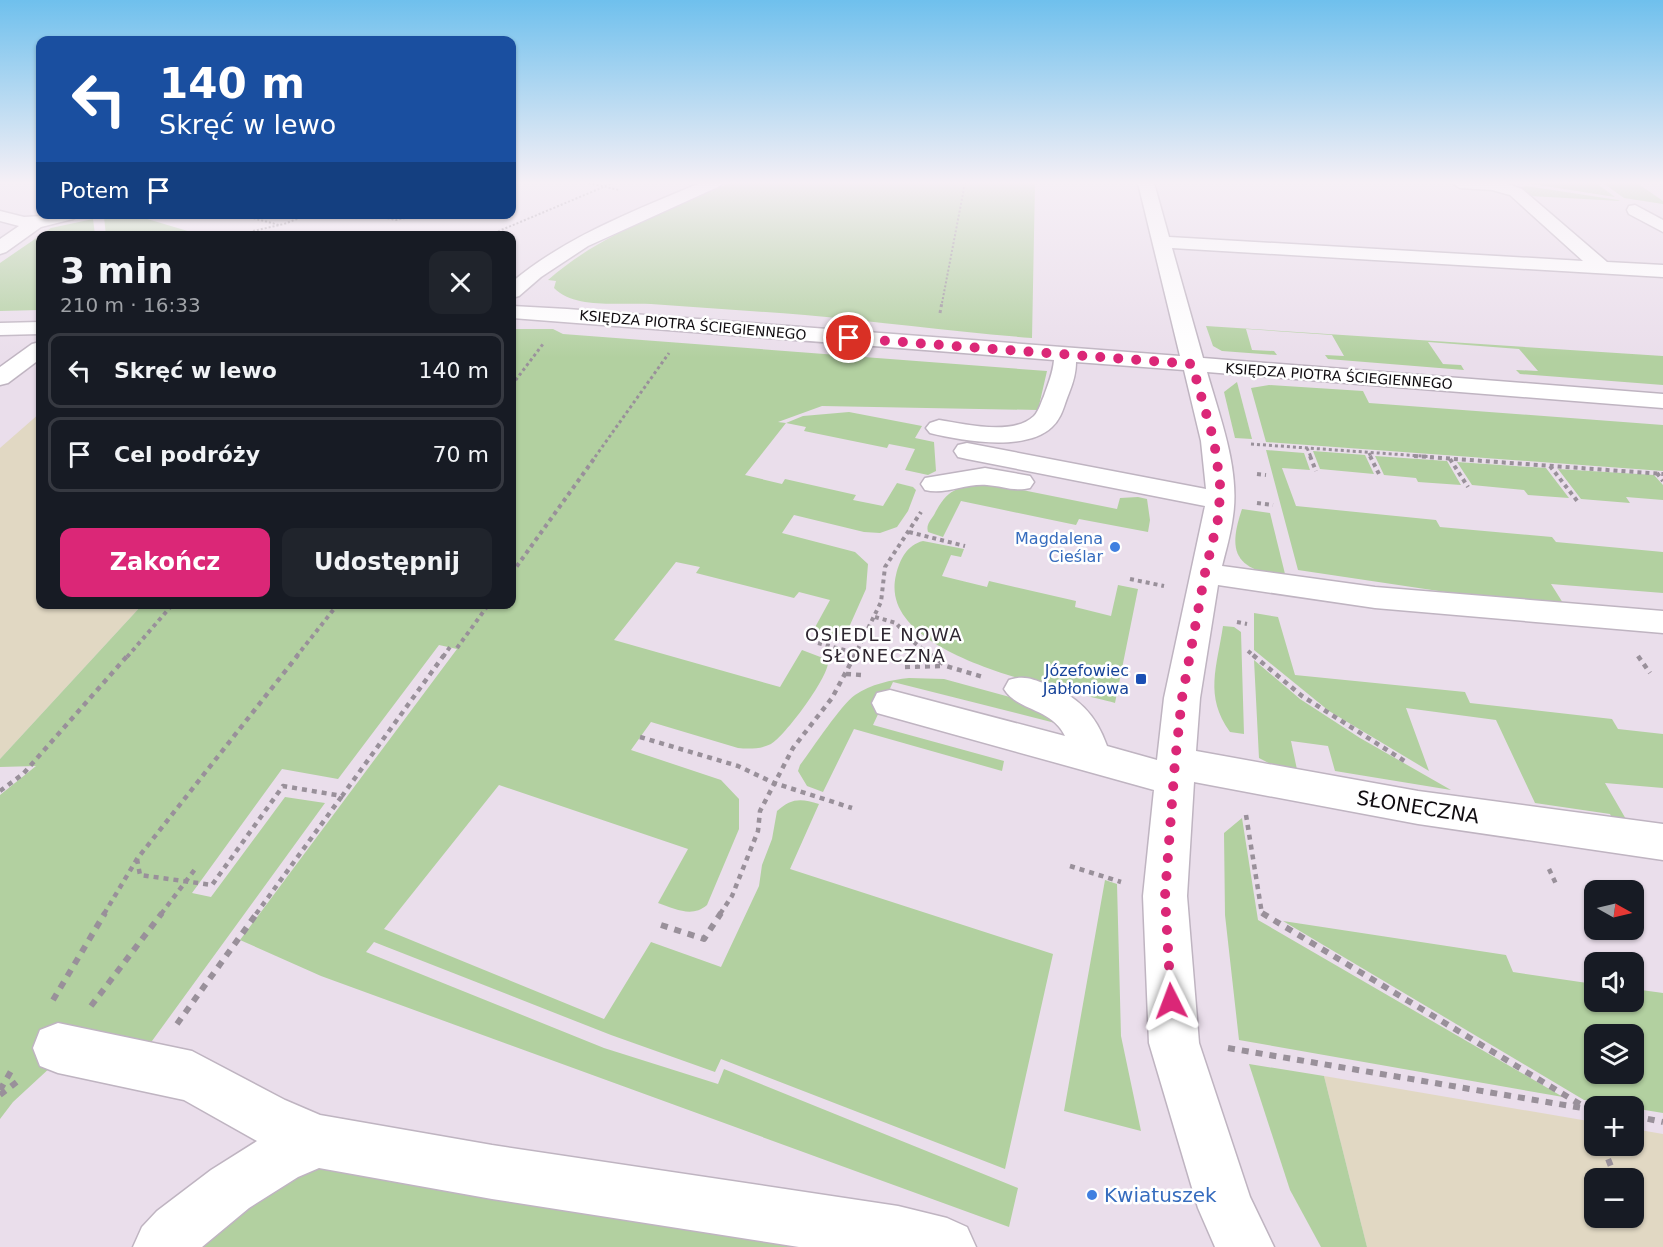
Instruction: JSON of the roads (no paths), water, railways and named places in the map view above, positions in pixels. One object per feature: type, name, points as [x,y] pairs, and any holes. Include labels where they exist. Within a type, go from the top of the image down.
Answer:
[{"type":"street","points":[[516,289],[559,254],[585,241]]},
{"type":"street","points":[[1572,241],[1601,267]]},
{"type":"street","points":[[1230,1234],[1174,1043],[1165,896],[1182,698],[1188,580],[1219,515],[1220,483],[1214,441],[1192,364],[1162,242],[1663,271]]},
{"type":"street","name":"KSIĘDZA PIOTRA ŚCIEGIENNEGO","points":[[516,312],[1663,401]]},
{"type":"street","points":[[0,329],[36,328]]},
{"type":"street","points":[[0,378],[36,352]]},
{"type":"street","points":[[939,428],[996,435],[1034,427],[1044,421],[1050,411],[1064,375],[1065,354]]},
{"type":"street","points":[[967,451],[1220,500]]},
{"type":"street","points":[[935,484],[985,476],[1106,499],[1113,481]]},
{"type":"street","points":[[1188,580],[1307,588],[1484,607],[1663,622]]},
{"type":"street","points":[[1022,688],[1052,700],[1068,710],[1085,733],[1091,758]]},
{"type":"street","name":"SŁONECZNA","points":[[890,703],[1091,758],[1255,780],[1467,815],[1663,842]]},
{"type":"street","points":[[41,1039],[192,1076],[267,1118],[318,1142],[492,1172],[898,1234],[947,1247]]},
{"type":"street","points":[[162,1247],[177,1231],[230,1189],[279,1158],[318,1142]]},
{"type":"place","name":"Magdalena Cieślar","points":[[1115,547]]},
{"type":"place","name":"Józefowiec Jabłoniowa","points":[[1141,679]]},
{"type":"place","name":"Kwiatuszek","points":[[1092,1195]]},
{"type":"district","name":"OSIEDLE NOWA SŁONECZNA","points":[[884,645]]}]
